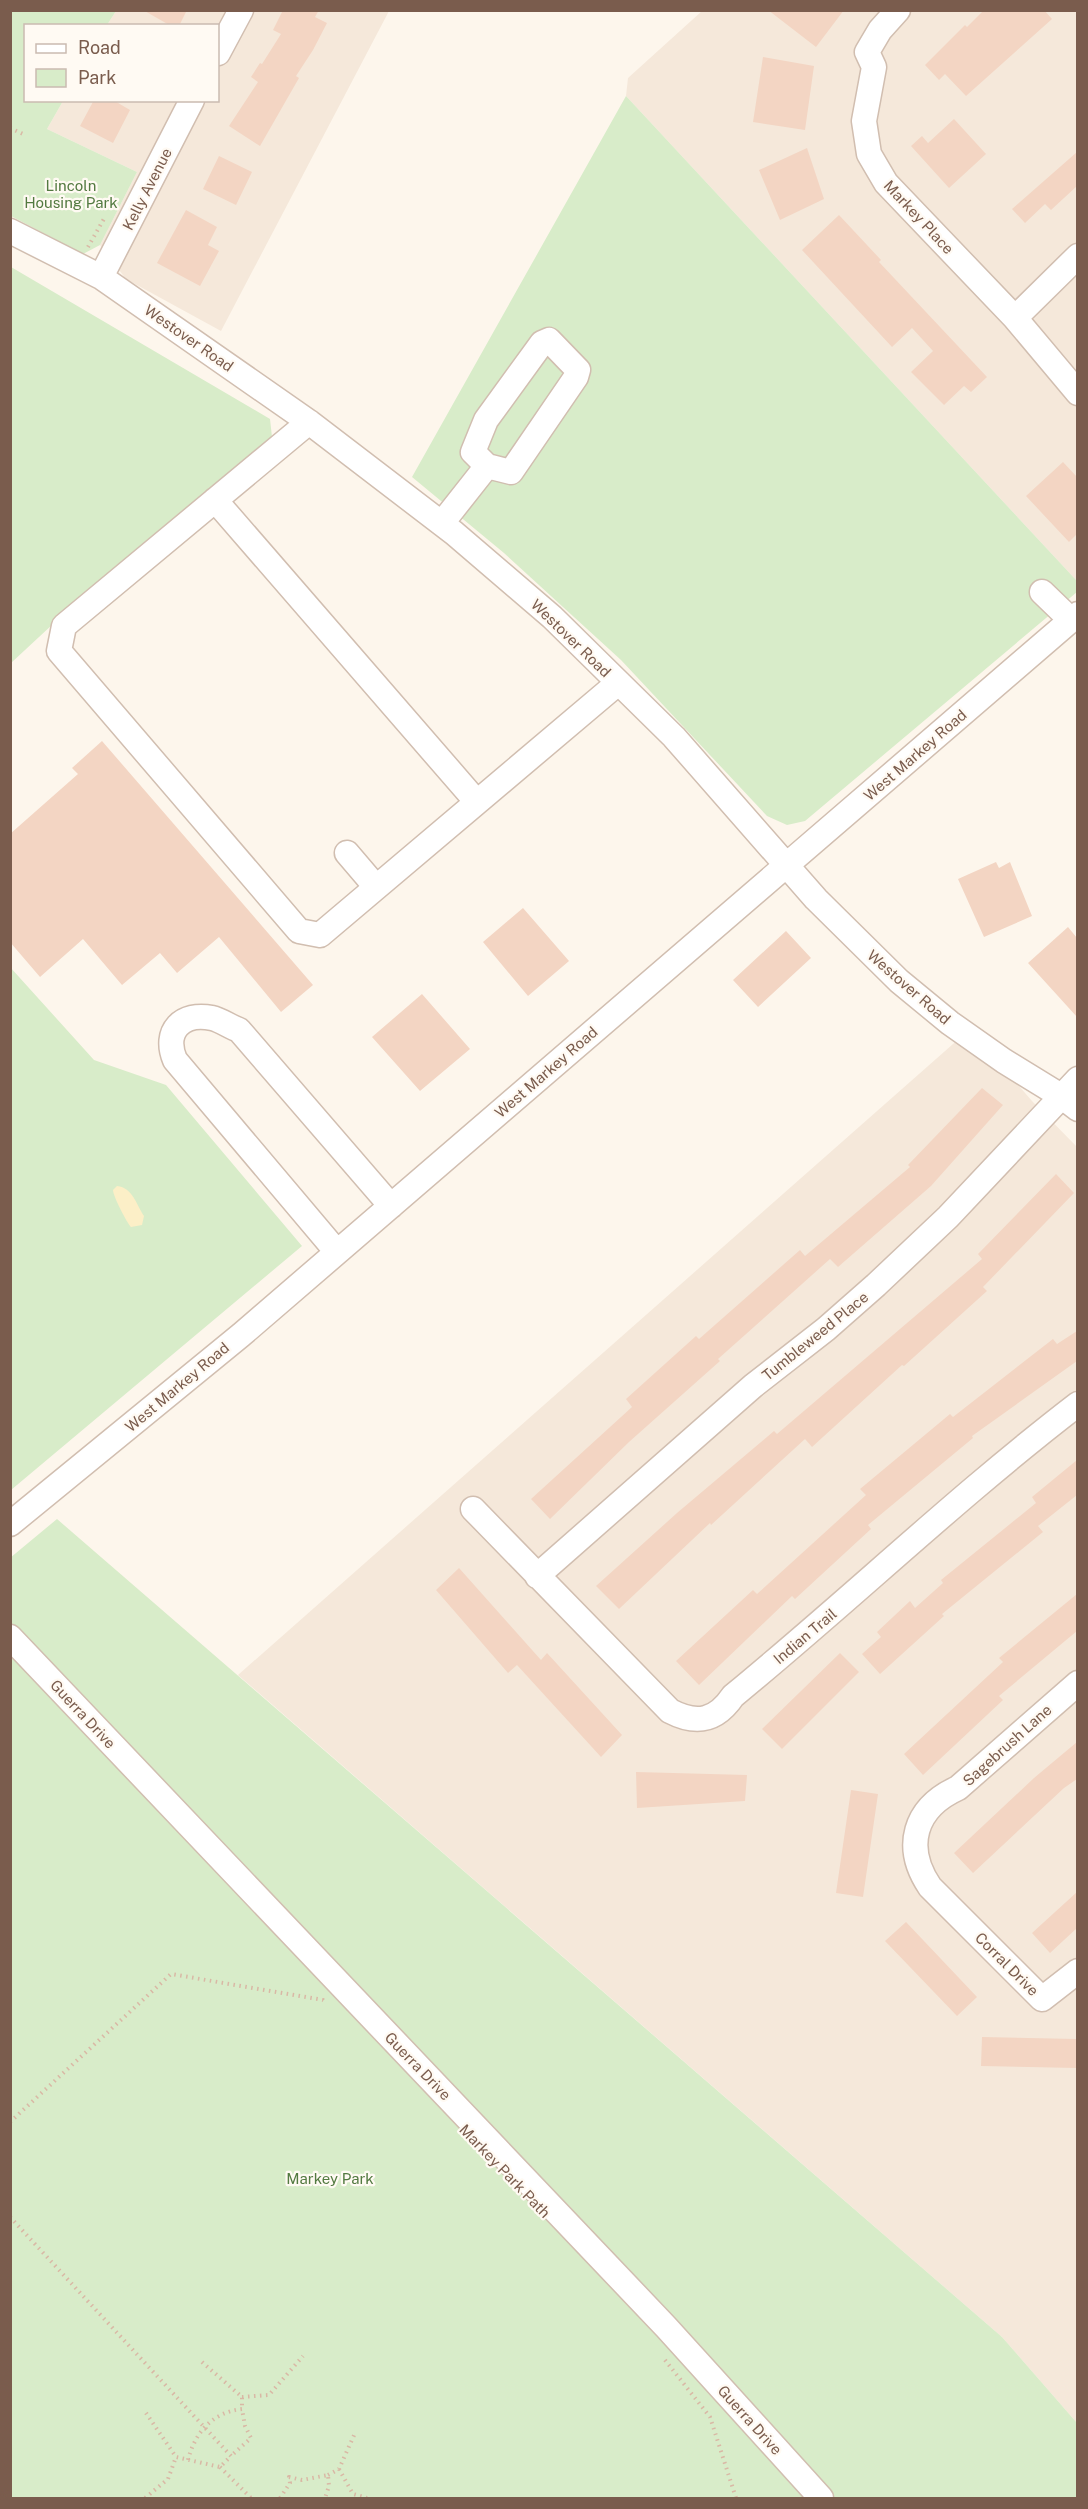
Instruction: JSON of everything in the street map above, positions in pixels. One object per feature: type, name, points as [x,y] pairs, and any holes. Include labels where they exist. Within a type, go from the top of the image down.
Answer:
[{"type":"street","points":[[219,51],[241,10]]},
{"type":"street","name":"Markey Place","points":[[898,10],[880,30],[867,52],[874,67],[864,121],[869,154],[886,183],[1015,318],[1077,393]]},
{"type":"street","name":"Kelly Avenue","points":[[101,277],[191,102]]},
{"type":"street","name":"Westover Road","points":[[10,231],[101,277],[309,422],[442,523],[552,617],[674,737],[850,935],[899,981],[986,1048],[1072,1094]]},
{"type":"street","points":[[1015,318],[1077,256]]},
{"type":"street","points":[[549,340],[578,370],[576,378],[511,472],[487,466],[473,452],[486,420],[542,343],[549,340]]},
{"type":"street","points":[[309,422],[64,626],[59,651],[298,931],[320,935],[618,683]]},
{"type":"street","points":[[442,523],[487,466]]},
{"type":"street","points":[[215,500],[476,801]]},
{"type":"street","points":[[1042,592],[1074,617]]},
{"type":"street","name":"West Markey Road","points":[[10,1524],[241,1335],[1074,617]]},
{"type":"street","points":[[347,853],[376,887]]},
{"type":"street","points":[[337,1252],[175,1060],[170,1047],[175,1028],[188,1018],[213,1018],[239,1030],[391,1206]]},
{"type":"street","name":"Tumbleweed Place","points":[[537,1576],[753,1386],[826,1329],[876,1285],[1072,1094]]},
{"type":"street","name":"Indian Trail","points":[[537,1576],[670,1711],[684,1718],[705,1719],[716,1715],[726,1707],[733,1696],[869,1581],[952,1505],[1077,1404]]},
{"type":"street","points":[[473,1509],[537,1576]]},
{"type":"street","name":"Guerra Drive","points":[[10,1637],[666,2326],[821,2499]]},
{"type":"street","name":"Sagebrush Lane","points":[[940,1898],[921,1873],[915,1855],[915,1838],[920,1822],[930,1806],[958,1788],[1077,1683]]},
{"type":"street","name":"Corral Drive","points":[[940,1898],[1042,1999],[1077,1971]]},
{"type":"path","points":[[10,128],[23,134]]},
{"type":"path","points":[[78,244],[88,249],[109,211]]},
{"type":"path","points":[[10,2122],[171,1974],[323,2000],[331,2008]]},
{"type":"path","points":[[10,2217],[231,2456]]},
{"type":"path","points":[[660,2355],[710,2417],[736,2499]]},
{"type":"path","points":[[202,2362],[242,2397],[269,2395],[303,2356]]},
{"type":"path","points":[[220,2467],[251,2438],[245,2426],[242,2397]]},
{"type":"path","points":[[188,2460],[192,2446],[204,2426],[218,2415],[242,2409]]},
{"type":"path","points":[[146,2413],[176,2457],[220,2467],[251,2499]]},
{"type":"path","points":[[280,2499],[290,2483],[288,2477],[302,2480],[328,2475],[339,2469],[354,2433]]},
{"type":"path","points":[[145,2499],[168,2479],[176,2457]]},
{"type":"path","points":[[339,2469],[353,2494],[367,2499]]},
{"type":"path","points":[[325,2499],[328,2475]]},
{"type":"shaded area","points":[[116,11],[389,11],[221,331],[126,279],[100,245],[137,172],[47,129],[62,102],[219,102],[219,24],[108,24]]},
{"type":"shaded area","points":[[702,11],[1077,11],[1077,581],[626,96],[628,78]]},
{"type":"shaded area","points":[[970,1029],[1032,1101],[1077,1147],[1077,2423],[1002,2337],[238,1675]]},
{"type":"green space","name":"Lincoln Housing Park","points":[[10,11],[116,11],[108,24],[24,24],[24,102],[62,102],[47,129],[137,172],[100,245],[83,254],[11,216]]},
{"type":"green space","points":[[626,96],[1077,581],[1077,592],[805,821],[787,825],[767,816],[621,660],[504,553],[412,477]]},
{"type":"green space","points":[[11,267],[270,419],[272,437],[53,624],[11,663]]},
{"type":"green space","points":[[10,967],[94,1060],[166,1085],[302,1246],[11,1490]]},
{"type":"green space","name":"Markey Park","points":[[57,1519],[1002,2337],[1077,2423],[1077,2498],[11,2498],[10,1558]]},
{"type":"sand","points":[[117,1186],[127,1190],[134,1197],[144,1216],[142,1225],[131,1227],[129,1225],[113,1190]]},
{"type":"building","points":[[143,10],[187,10],[180,24],[168,24]]},
{"type":"building","points":[[283,10],[319,10],[315,17],[327,23],[296,76],[299,78],[260,146],[229,126],[258,82],[251,77],[281,34],[273,30]]},
{"type":"building","points":[[768,10],[844,10],[816,47]]},
{"type":"building","points":[[984,10],[1044,10],[1052,19],[966,96],[945,74],[939,80],[925,65],[965,25],[967,27]]},
{"type":"building","points":[[763,57],[814,66],[805,130],[753,122]]},
{"type":"building","points":[[93,102],[116,102],[130,110],[113,143],[80,126]]},
{"type":"building","points":[[954,119],[986,154],[949,188],[911,146],[922,136],[928,143]]},
{"type":"building","points":[[807,148],[824,199],[780,220],[759,170]]},
{"type":"building","points":[[1077,152],[1077,186],[1051,210],[1045,204],[1025,223],[1012,209]]},
{"type":"building","points":[[219,156],[252,172],[236,205],[203,189]]},
{"type":"building","points":[[186,210],[217,227],[208,245],[219,251],[200,286],[157,263]]},
{"type":"building","points":[[839,215],[881,260],[879,262],[987,377],[971,392],[964,386],[944,405],[911,372],[933,351],[912,328],[892,347],[802,250]]},
{"type":"building","points":[[1063,462],[1077,477],[1077,534],[1069,542],[1026,496]]},
{"type":"building","points":[[102,741],[313,985],[281,1012],[219,937],[177,973],[160,953],[122,985],[83,939],[40,977],[10,942],[10,834],[78,774],[72,768]]},
{"type":"building","points":[[996,862],[999,868],[1010,862],[1032,916],[984,937],[958,879]]},
{"type":"building","points":[[523,908],[569,961],[528,996],[483,942]]},
{"type":"building","points":[[1068,927],[1077,938],[1077,1017],[1028,963]]},
{"type":"building","points":[[786,931],[811,958],[758,1007],[733,980]]},
{"type":"building","points":[[422,994],[470,1049],[420,1091],[372,1037]]},
{"type":"building","points":[[982,1088],[1003,1105],[931,1186],[838,1267],[830,1259],[718,1359],[720,1361],[629,1442],[550,1519],[531,1499],[632,1407],[626,1399],[696,1336],[699,1339],[800,1250],[805,1256],[910,1167],[908,1165]]},
{"type":"building","points":[[1056,1174],[1074,1193],[983,1287],[987,1291],[904,1366],[902,1365],[812,1447],[805,1439],[711,1525],[710,1523],[619,1609],[596,1586],[677,1513],[774,1431],[777,1434],[982,1259],[978,1254]]},
{"type":"building","points":[[1077,1331],[1077,1361],[972,1436],[973,1438],[868,1525],[871,1529],[795,1599],[792,1596],[699,1685],[676,1661],[753,1590],[757,1594],[866,1495],[860,1489],[950,1414],[953,1417],[1053,1339],[1057,1344]]},
{"type":"building","points":[[1077,1460],[1077,1495],[1038,1526],[1043,1532],[942,1614],[944,1616],[880,1674],[862,1654],[881,1637],[877,1632],[910,1601],[915,1608],[943,1583],[941,1580],[1036,1503],[1032,1497]]},
{"type":"building","points":[[459,1568],[541,1660],[547,1653],[622,1735],[601,1757],[517,1665],[508,1673],[436,1590]]},
{"type":"building","points":[[1077,1594],[1077,1631],[999,1696],[1003,1700],[923,1775],[904,1754],[1003,1662],[999,1658]]},
{"type":"building","points":[[840,1653],[859,1672],[782,1749],[762,1729]]},
{"type":"building","points":[[1077,1742],[1077,1779],[1064,1788],[973,1873],[954,1853],[1034,1778]]},
{"type":"building","points":[[636,1772],[747,1775],[745,1801],[637,1808]]},
{"type":"building","points":[[851,1790],[878,1794],[863,1897],[836,1893]]},
{"type":"building","points":[[1077,1892],[1077,1928],[1050,1953],[1032,1933]]},
{"type":"building","points":[[906,1922],[977,1997],[957,2016],[885,1941]]},
{"type":"building","points":[[982,2037],[1077,2039],[1077,2068],[981,2066]]}]
